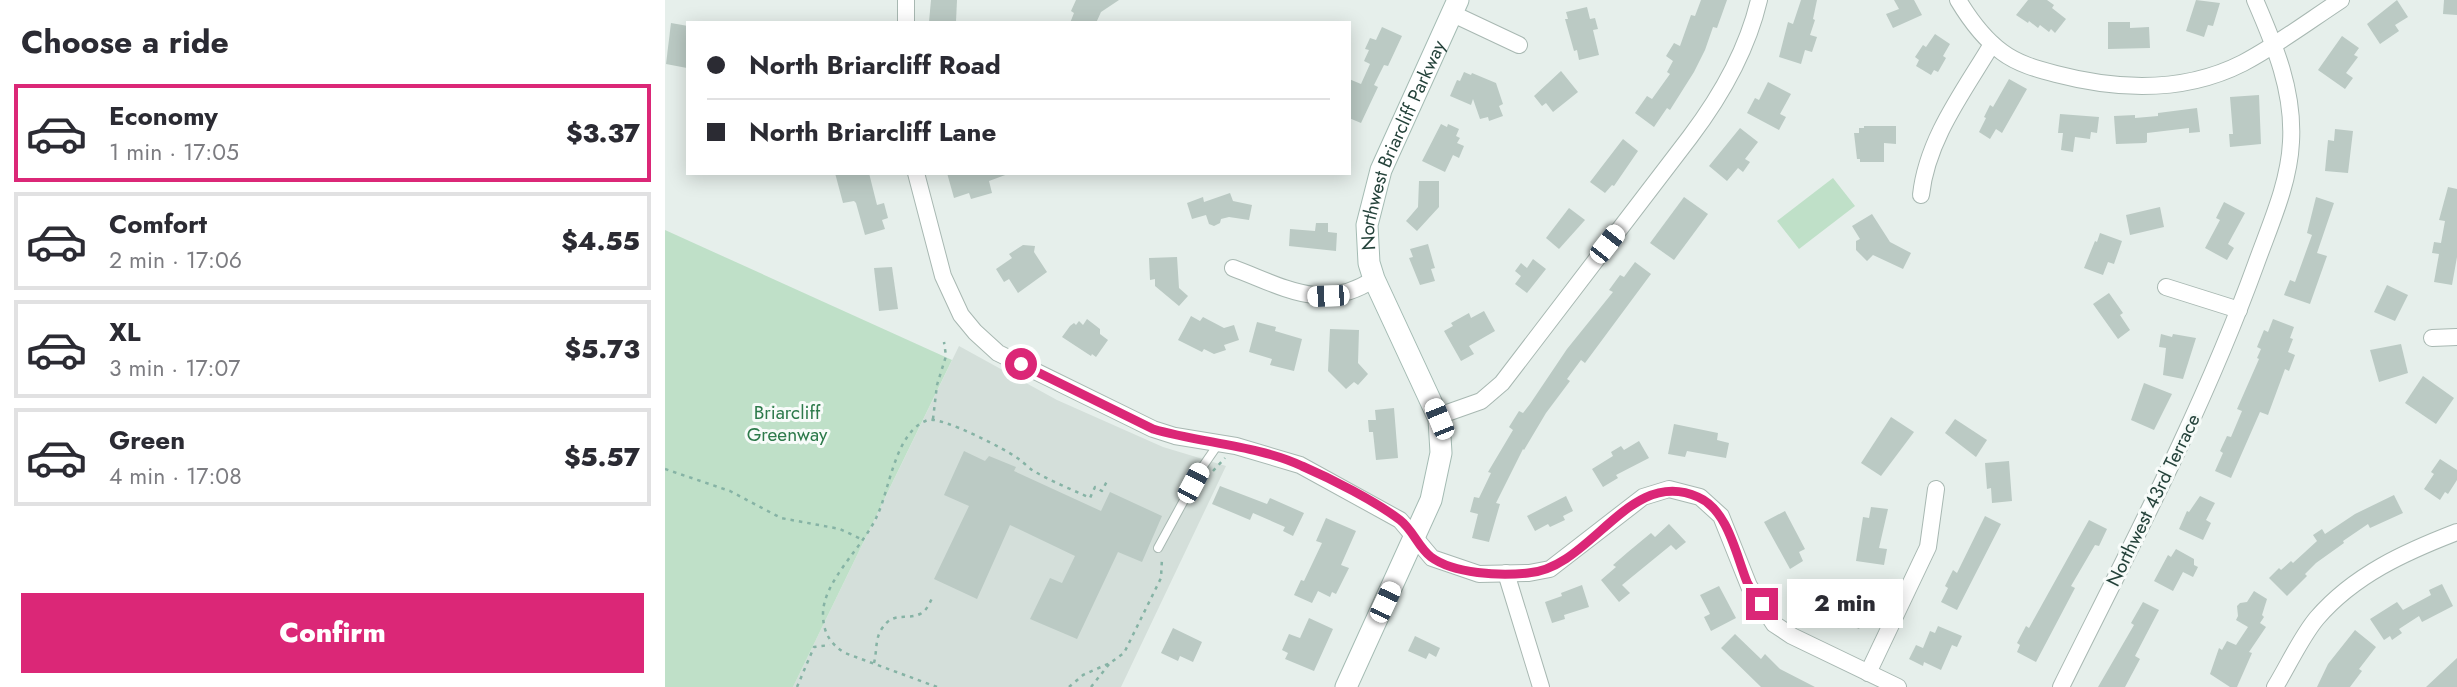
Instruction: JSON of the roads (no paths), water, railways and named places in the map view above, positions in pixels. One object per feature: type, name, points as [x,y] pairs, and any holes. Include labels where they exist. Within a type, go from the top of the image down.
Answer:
[{"type":"main road","name":"Northwest Briarcliff Parkway","points":[[1346,687],[1431,500],[1440,453],[1439,419],[1374,279],[1369,263],[1367,225],[1381,170],[1455,7]]},
{"type":"street","points":[[906,0],[906,21]]},
{"type":"street","points":[[1439,419],[1447,413],[1481,401],[1502,383],[1690,137],[1713,106],[1737,63],[1759,0]]},
{"type":"street","points":[[1958,0],[1970,20],[1991,44],[2019,62],[2086,82],[2139,86],[2165,85],[2217,73],[2242,63],[2341,0]]},
{"type":"street","name":"Northwest 43rd Terrace","points":[[2061,687],[2183,442],[2239,310],[2284,186],[2291,144],[2290,100],[2274,44],[2255,0]]},
{"type":"street","name":"Northwest Briarcliff Parkway","points":[[1455,7],[1519,45]]},
{"type":"street","points":[[1921,195],[1923,173],[1930,150],[1991,44]]},
{"type":"street","points":[[917,175],[943,276],[951,296],[975,332],[998,353],[1131,420],[1223,449],[1300,465],[1400,520],[1432,558],[1479,574],[1529,573],[1550,569],[1643,497],[1669,489],[1700,497],[1721,516],[1749,586],[1774,624],[1792,636],[1898,687]]},
{"type":"street","name":"Northwest Briarcliff Parkway","points":[[1233,268],[1310,297],[1346,293],[1374,279]]},
{"type":"street","points":[[2166,288],[2239,310]]},
{"type":"street","points":[[2432,338],[2457,337]]},
{"type":"street","points":[[1868,673],[1928,547],[1936,489]]},
{"type":"street","points":[[2275,687],[2316,619],[2351,586],[2391,559],[2457,532]]},
{"type":"street","points":[[1506,573],[1541,687]]},
{"type":"lane","points":[[1162,549],[1201,469],[1223,449]]},
{"type":"park label","name":"Briarcliff Greenway","points":[[787,423]]}]
